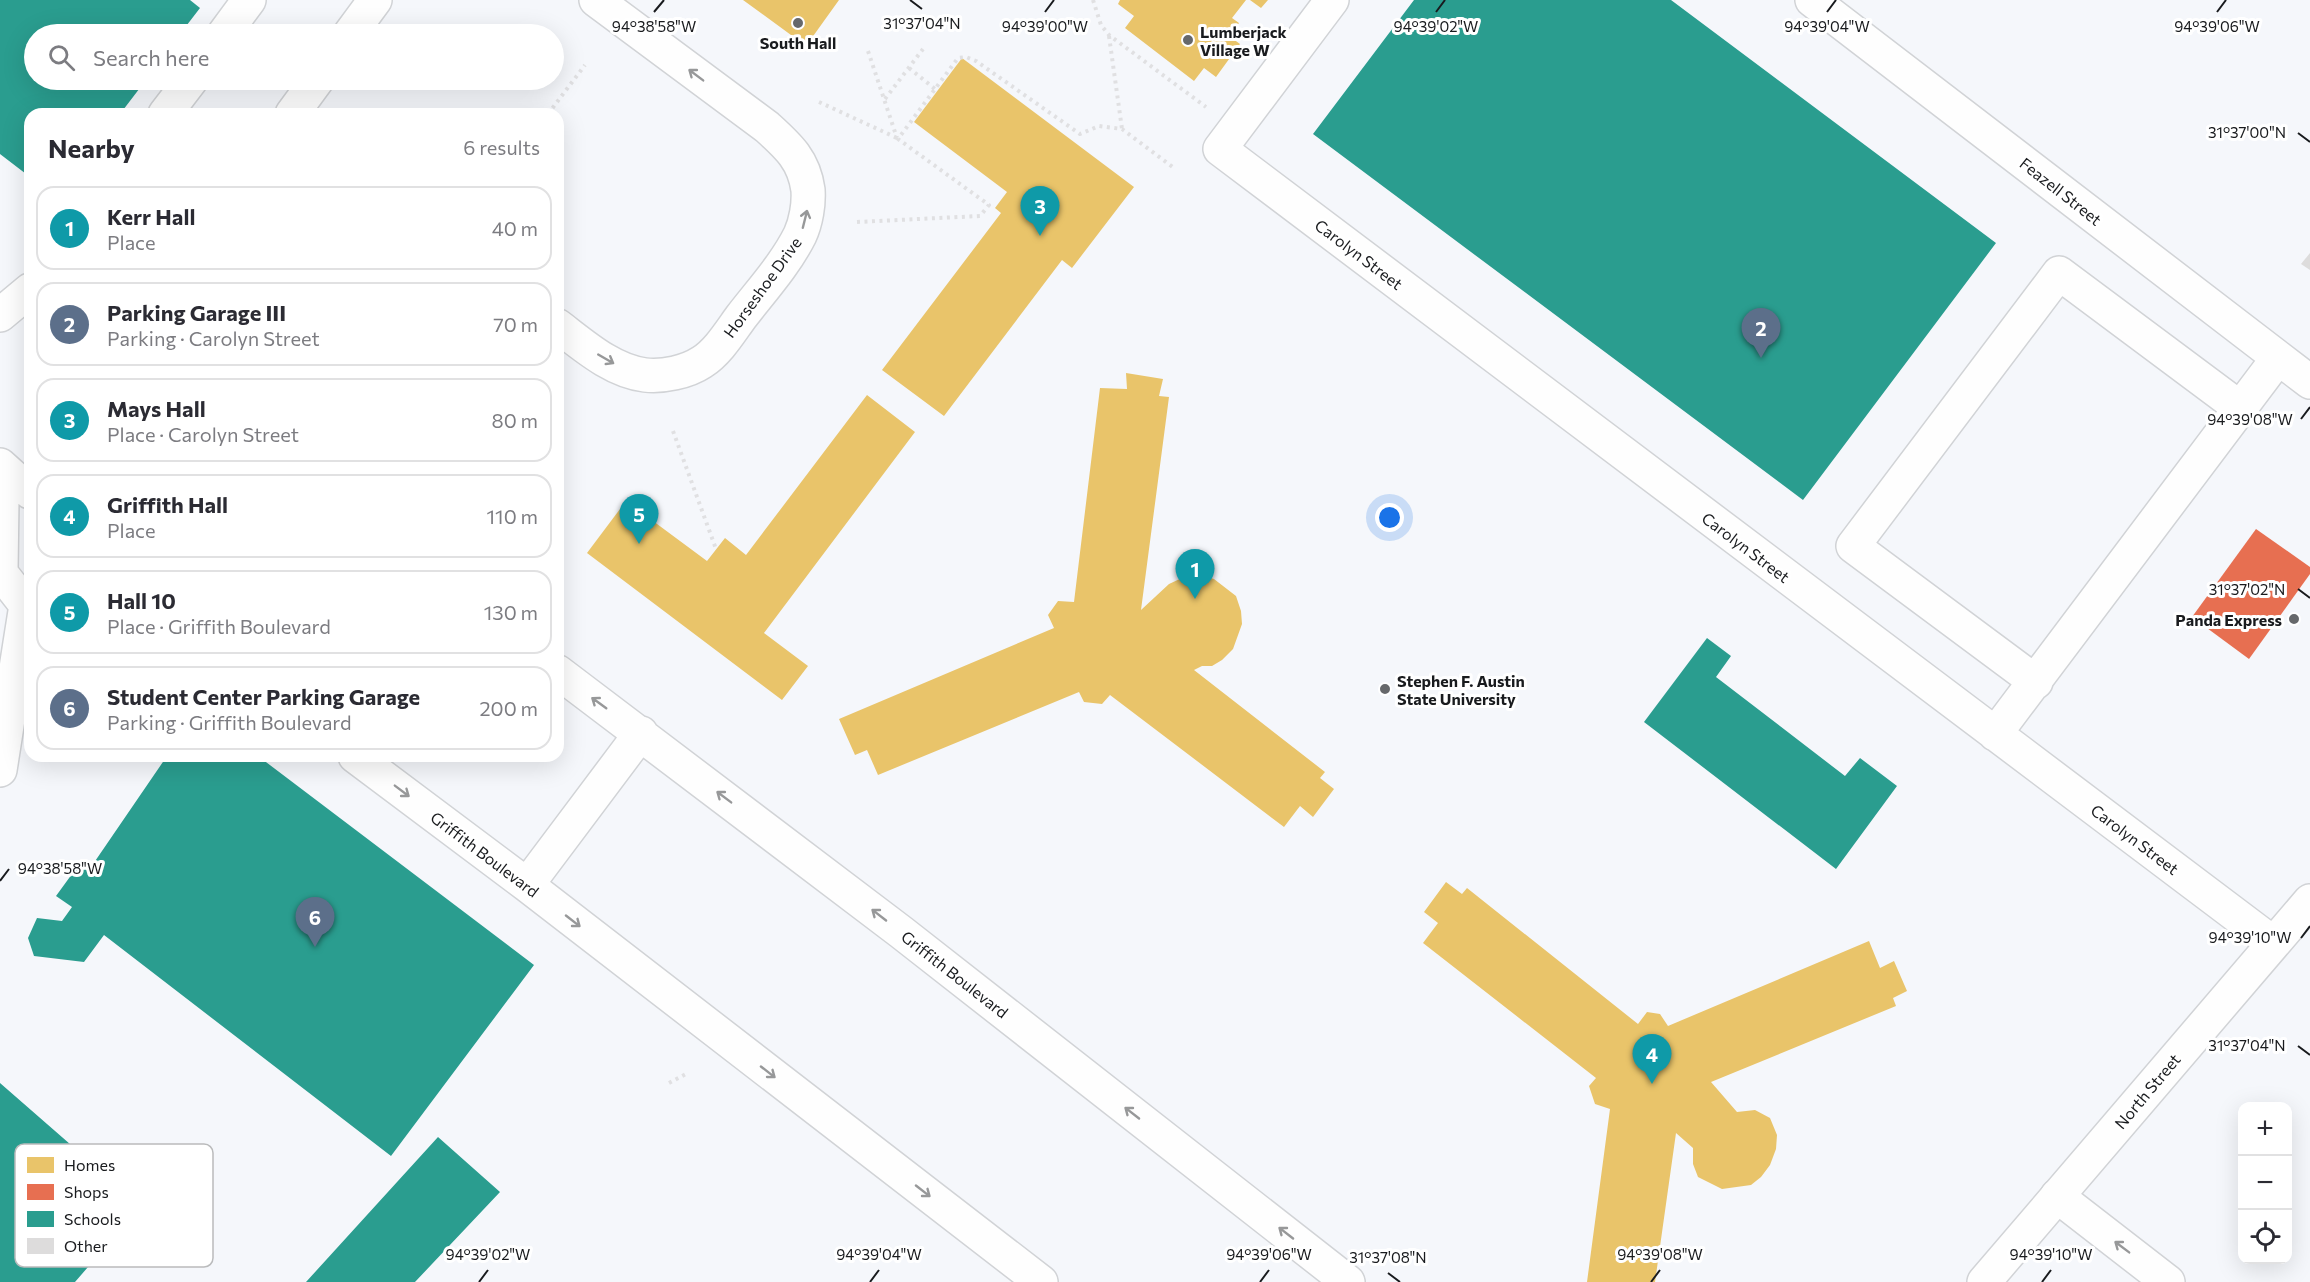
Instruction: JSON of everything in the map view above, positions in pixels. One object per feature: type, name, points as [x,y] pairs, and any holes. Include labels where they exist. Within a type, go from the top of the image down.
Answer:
[{"type":"street","points":[[231,24],[249,0]]},
{"type":"street","points":[[357,24],[375,0]]},
{"type":"street","name":"Horseshoe Drive","points":[[564,330],[605,360],[628,371],[645,375],[666,375],[703,362],[721,344],[785,259],[801,234],[807,213],[808,191],[802,169],[792,150],[766,127],[596,0]]},
{"type":"street","points":[[1228,139],[1332,0]]},
{"type":"street","name":"Feazell Street","points":[[1812,0],[2310,382]]},
{"type":"street","points":[[170,108],[183,90]]},
{"type":"street","points":[[296,108],[310,90]]},
{"type":"street","name":"Carolyn Street","points":[[1228,139],[1995,734],[2273,943]]},
{"type":"street","points":[[2036,682],[1853,546],[2059,273],[2240,408]]},
{"type":"street","points":[[0,315],[24,295]]},
{"type":"street","points":[[0,320],[24,318]]},
{"type":"street","points":[[1995,734],[2278,358]]},
{"type":"street","points":[[0,456],[24,458]]},
{"type":"street","points":[[0,465],[24,487]]},
{"type":"street","points":[[0,493],[2,500],[1,573],[24,599]]},
{"type":"street","points":[[0,770],[24,627]]},
{"type":"street","name":"Griffith Boulevard","points":[[564,676],[901,932],[1348,1282]]},
{"type":"street","points":[[527,885],[641,733]]},
{"type":"street","name":"Griffith Boulevard","points":[[363,762],[527,885],[1041,1282]]},
{"type":"street","name":"North Street","points":[[1984,1282],[2310,901]]},
{"type":"street","points":[[2057,1197],[2155,1278]]},
{"type":"path","points":[[1093,0],[1101,25],[1109,35],[1228,139]]},
{"type":"path","points":[[1109,35],[1122,129]]},
{"type":"path","points":[[885,100],[923,49]]},
{"type":"path","points":[[868,51],[898,139]]},
{"type":"path","points":[[898,139],[958,58],[966,57],[976,61],[1080,134],[1099,126],[1122,129],[1174,168]]},
{"type":"path","points":[[553,108],[585,65]]},
{"type":"path","points":[[909,68],[935,89]]},
{"type":"path","points":[[819,102],[898,139],[988,205],[980,216],[858,222]]},
{"type":"path","points":[[673,431],[716,549]]},
{"type":"path","points":[[669,1083],[686,1074]]},
{"type":"building: Homes","name":"South Hall","points":[[743,0],[839,0],[806,46]]},
{"type":"building: Homes","name":"Lumberjack Village W","points":[[1120,0],[1246,0],[1232,18],[1239,23],[1229,36],[1240,44],[1216,77],[1204,68],[1194,81],[1125,28],[1134,16],[1118,4]]},
{"type":"building: Homes","name":"Lumberjack Village W","points":[[1250,0],[1268,0],[1261,8]]},
{"type":"building: Homes","points":[[962,58],[1134,187],[1072,268],[1062,260],[944,416],[882,370],[1001,213],[995,208],[1007,192],[914,122]]},
{"type":"building: Homes","points":[[1126,373],[1163,379],[1159,396],[1169,397],[1141,610],[1169,584],[1184,577],[1200,575],[1214,579],[1236,596],[1242,624],[1233,649],[1212,666],[1202,666],[1194,670],[1325,772],[1320,778],[1334,789],[1313,817],[1300,806],[1284,827],[1110,695],[1102,704],[1084,702],[1079,692],[878,775],[867,750],[855,755],[839,719],[1054,628],[1048,615],[1058,601],[1074,602],[1100,388],[1127,389]]},
{"type":"building: Homes","points":[[867,395],[915,432],[764,633],[808,666],[782,700],[587,553],[626,501],[707,561],[725,538],[746,555]]},
{"type":"building: Homes","points":[[1446,882],[1462,894],[1467,888],[1638,1024],[1647,1012],[1660,1014],[1668,1026],[1869,941],[1880,968],[1894,961],[1907,991],[1893,998],[1896,1006],[1711,1082],[1737,1112],[1755,1110],[1770,1118],[1777,1135],[1776,1149],[1770,1165],[1751,1185],[1722,1189],[1698,1177],[1693,1164],[1693,1148],[1676,1133],[1655,1282],[1587,1282],[1610,1109],[1595,1104],[1589,1086],[1596,1078],[1423,943],[1438,923],[1424,912]]},
{"type":"building: Shops","points":[[2256,529],[2310,567],[2310,574],[2249,659],[2192,617]]},
{"type":"building: Schools","points":[[0,0],[190,0],[200,8],[188,24],[24,24],[24,90],[138,90],[125,108],[24,108],[24,172],[0,154]]},
{"type":"building: Schools","points":[[1414,0],[1671,0],[1996,243],[1803,500],[1313,134]]},
{"type":"building: Schools","points":[[1707,638],[1731,656],[1716,677],[1845,776],[1860,758],[1897,786],[1836,869],[1644,722]]},
{"type":"building: Schools","points":[[163,762],[266,762],[534,965],[391,1156],[104,935],[84,962],[34,956],[28,938],[37,918],[62,921],[72,907],[56,896],[80,863],[89,870]]},
{"type":"building: Schools","points":[[0,1083],[70,1144],[15,1144],[15,1267],[88,1267],[75,1282],[0,1282]]},
{"type":"building: Schools","points":[[438,1137],[500,1192],[415,1282],[306,1282]]},
{"type":"building: Other","points":[[2310,253],[2310,270],[2301,264]]},
{"type":"place","name":"South Hall","points":[[798,23]]},
{"type":"place","name":"Lumberjack Village W","points":[[1188,40]]},
{"type":"place","name":"Mays Hall","points":[[1040,236]]},
{"type":"place","name":"Parking Garage III","points":[[1761,358]]},
{"type":"place","name":"Hall 10","points":[[639,544]]},
{"type":"place","name":"Kerr Hall","points":[[1195,599]]},
{"type":"place","name":"Panda Express","points":[[2294,619]]},
{"type":"place","name":"Stephen F. Austin State University","points":[[1385,689]]},
{"type":"place","name":"Student Center Parking Garage","points":[[315,947]]},
{"type":"place","name":"Griffith Hall","points":[[1652,1084]]}]
